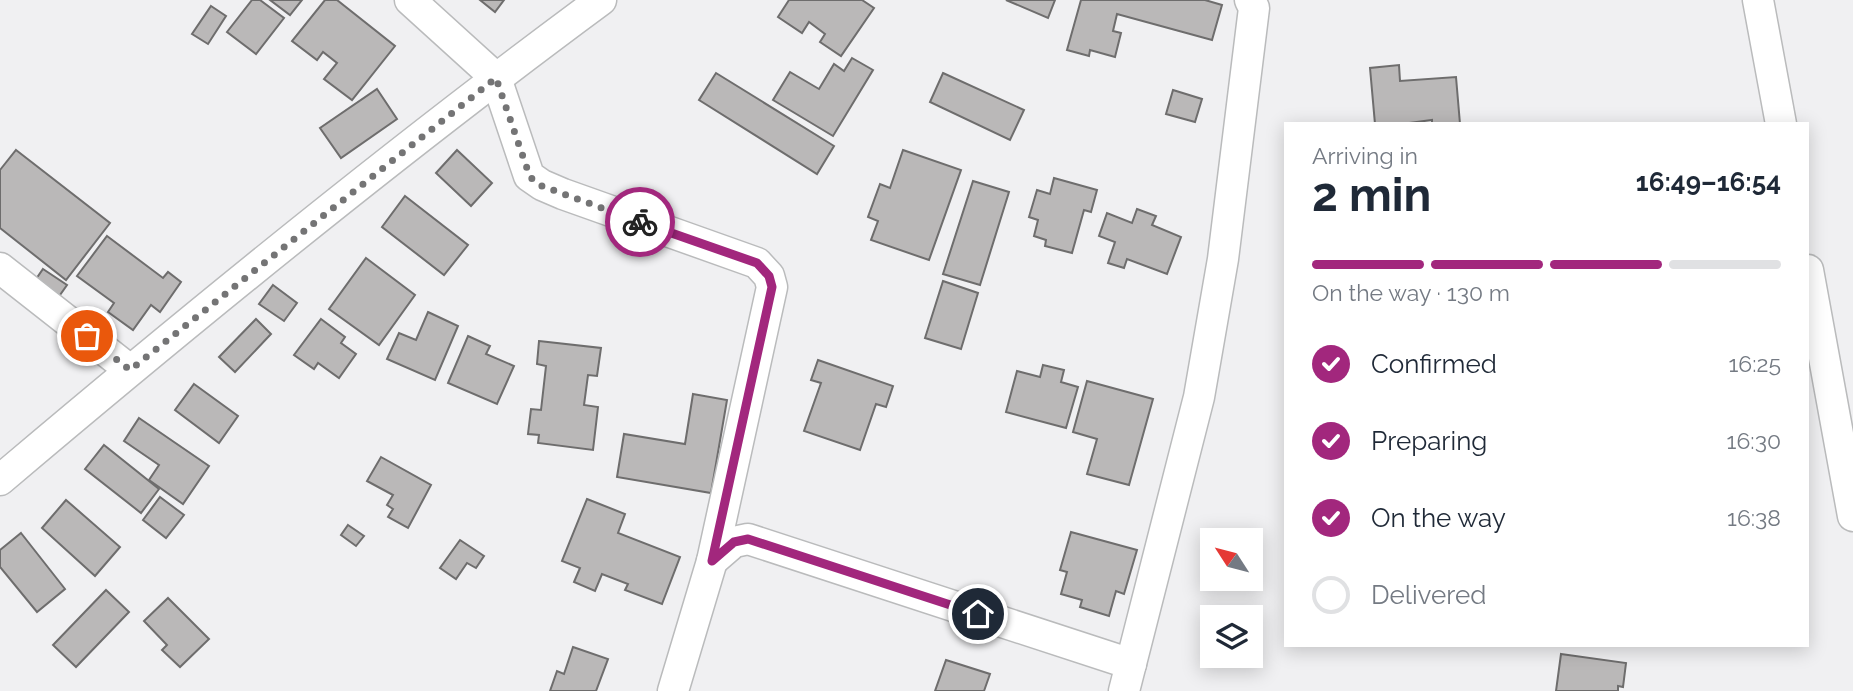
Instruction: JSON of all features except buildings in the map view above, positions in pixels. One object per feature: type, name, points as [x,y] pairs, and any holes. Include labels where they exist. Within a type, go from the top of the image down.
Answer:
[{"type":"street","points":[[410,0],[496,78],[530,177],[542,186],[757,263],[769,276],[772,287],[712,561],[673,691]]},
{"type":"street","points":[[0,480],[130,370],[496,78],[601,0]]},
{"type":"street","points":[[712,561],[734,542],[748,539],[1127,677],[1201,383],[1223,260],[1254,8],[1250,0]]},
{"type":"street","points":[[1758,0],[1781,122]]},
{"type":"street","points":[[0,268],[130,370]]},
{"type":"street","points":[[1809,275],[1853,516]]},
{"type":"way so far","points":[[87,336],[130,370],[496,78],[530,177],[542,186],[640,222]]},
{"type":"route","points":[[640,222],[757,263],[769,276],[772,287],[712,561],[734,542],[748,539],[978,614]]}]
